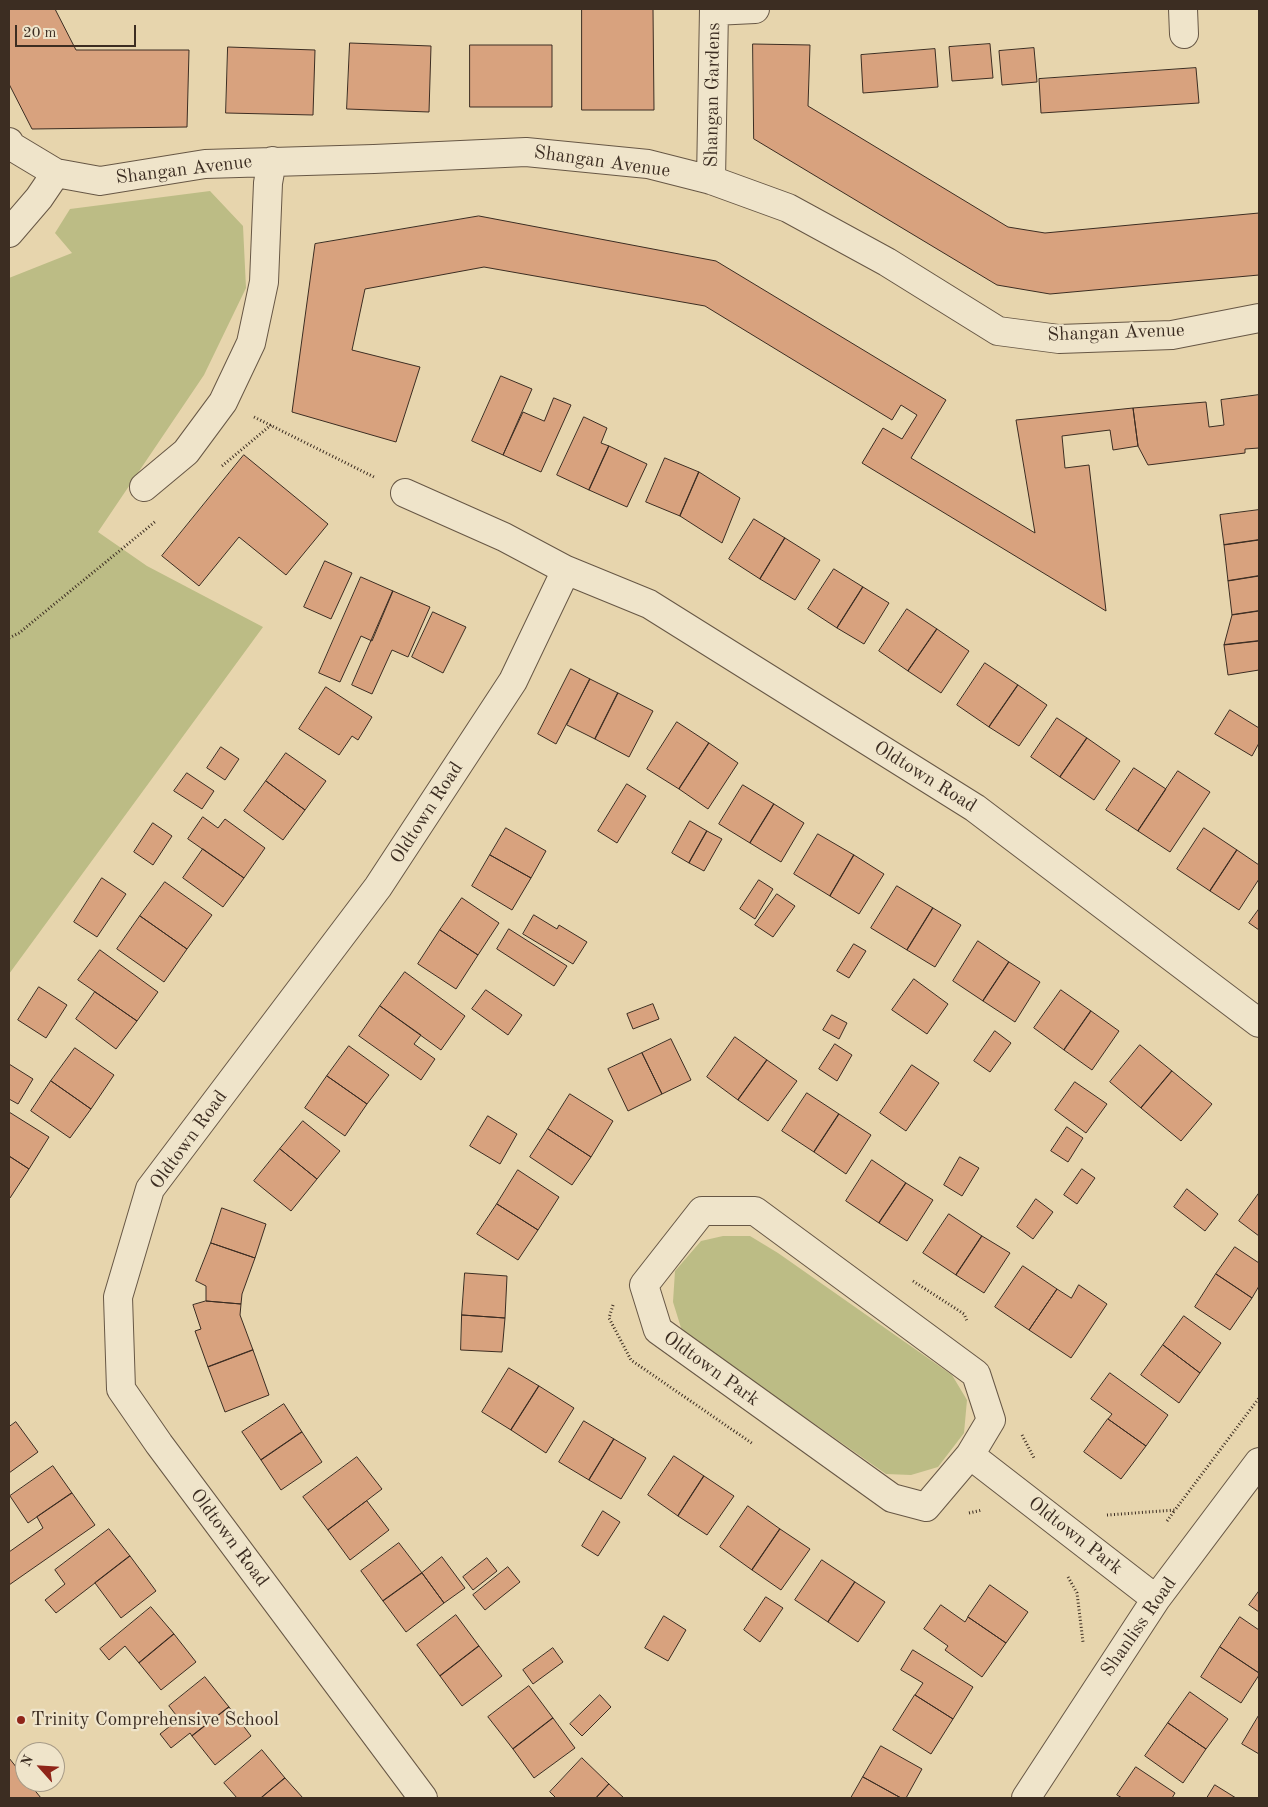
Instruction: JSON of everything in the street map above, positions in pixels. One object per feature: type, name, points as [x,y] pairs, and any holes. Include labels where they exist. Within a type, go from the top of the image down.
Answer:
[{"type":"street","name":"Shangan Gardens","points":[[711,180],[714,10],[755,9]]},
{"type":"street","points":[[9,142],[11,146],[56,173],[39,198],[9,233]]},
{"type":"street","name":"Shangan Avenue","points":[[56,173],[100,181],[205,164],[526,152],[648,164],[711,180],[796,213],[888,262],[998,331],[1059,339],[1172,334],[1259,318]]},
{"type":"street","points":[[144,487],[186,452],[222,402],[251,343],[264,282],[268,182],[272,161]]},
{"type":"street","name":"Oldtown Road","points":[[405,493],[504,537],[566,570],[649,604],[975,808],[1259,1023]]},
{"type":"street","name":"Oldtown Road","points":[[424,1798],[159,1444],[121,1389],[118,1297],[150,1189],[378,887],[513,681],[566,570]]},
{"type":"street","name":"Oldtown Park","points":[[702,1211],[755,1211],[976,1374],[991,1420],[970,1455],[926,1507],[892,1498],[658,1330],[644,1285],[702,1211]]},
{"type":"street","name":"Oldtown Park","points":[[970,1455],[1156,1600]]},
{"type":"street","name":"Shanliss Road","points":[[1026,1798],[1156,1600],[1259,1462]]},
{"type":"path","points":[[222,402],[272,424],[405,493]]},
{"type":"path","points":[[218,469],[272,424]]},
{"type":"path","points":[[9,638],[20,633],[157,520]]},
{"type":"path","points":[[907,1277],[964,1314],[967,1323]]},
{"type":"path","points":[[615,1300],[609,1318],[631,1360],[756,1446]]},
{"type":"path","points":[[1100,1511],[1108,1516],[1175,1510],[1259,1398]]},
{"type":"path","points":[[1019,1429],[1036,1462]]},
{"type":"path","points":[[961,1515],[985,1510]]},
{"type":"path","points":[[1064,1570],[1077,1593],[1082,1642]]},
{"type":"green space","points":[[210,191],[243,226],[246,288],[204,375],[98,532],[147,566],[263,627],[9,974],[9,278],[72,253],[55,233],[70,209]]},
{"type":"green space","points":[[723,1236],[750,1236],[778,1253],[952,1375],[967,1400],[964,1433],[938,1467],[911,1475],[886,1474],[682,1331],[673,1302],[675,1271],[701,1241]]},
{"type":"building","points":[[9,9],[55,9],[76,50],[189,50],[187,127],[32,129],[9,84]]},
{"type":"building","points":[[582,9],[653,9],[654,110],[582,110]]},
{"type":"building","points":[[350,43],[431,46],[429,112],[347,109]]},
{"type":"building","points":[[753,44],[810,45],[808,106],[1008,227],[1045,233],[1259,213],[1259,275],[1050,294],[997,285],[754,139]]},
{"type":"building","points":[[990,44],[993,78],[952,81],[949,47]]},
{"type":"building","points":[[470,45],[552,45],[552,107],[470,107]]},
{"type":"building","points":[[228,47],[315,50],[313,115],[226,113]]},
{"type":"building","points":[[1034,48],[1037,82],[1002,85],[999,51]]},
{"type":"building","points":[[935,49],[938,87],[863,93],[861,55]]},
{"type":"building","points":[[1196,68],[1199,103],[1041,113],[1039,79]]},
{"type":"building","points":[[479,216],[716,261],[946,400],[911,458],[1035,533],[1016,420],[1133,408],[1138,446],[1113,450],[1110,430],[1062,436],[1065,468],[1089,465],[1106,611],[862,463],[883,428],[902,439],[917,415],[901,405],[892,420],[705,306],[484,267],[365,289],[352,350],[420,367],[396,442],[292,412],[315,244]]},
{"type":"building","points":[[501,376],[532,389],[503,455],[472,441]]},
{"type":"building","points":[[1259,395],[1259,448],[1245,449],[1245,453],[1148,465],[1138,446],[1133,408],[1206,402],[1209,427],[1224,425],[1221,400]]},
{"type":"building","points":[[554,398],[571,405],[541,472],[503,455],[523,412],[544,421]]},
{"type":"building","points":[[584,417],[607,428],[601,443],[609,446],[589,490],[557,475]]},
{"type":"building","points":[[609,446],[647,464],[627,507],[589,490]]},
{"type":"building","points":[[244,455],[328,524],[286,575],[239,537],[199,586],[162,556]]},
{"type":"building","points":[[665,458],[699,472],[680,516],[646,502]]},
{"type":"building","points":[[699,472],[740,498],[722,543],[680,516]]},
{"type":"building","points":[[1259,510],[1259,540],[1224,545],[1220,515]]},
{"type":"building","points":[[754,519],[785,538],[760,579],[729,559]]},
{"type":"building","points":[[785,538],[820,560],[795,600],[760,579]]},
{"type":"building","points":[[1259,540],[1259,576],[1228,581],[1224,545]]},
{"type":"building","points":[[325,561],[352,573],[331,619],[304,607]]},
{"type":"building","points":[[834,569],[863,587],[837,628],[808,609]]},
{"type":"building","points":[[1259,576],[1259,611],[1232,615],[1228,581]]},
{"type":"building","points":[[361,577],[393,591],[372,641],[361,636],[340,682],[319,673]]},
{"type":"building","points":[[863,587],[889,603],[864,644],[837,628]]},
{"type":"building","points":[[393,591],[430,607],[408,657],[392,650],[372,694],[352,685]]},
{"type":"building","points":[[907,609],[937,629],[908,671],[879,651]]},
{"type":"building","points":[[1259,611],[1259,641],[1224,645],[1232,615]]},
{"type":"building","points":[[433,612],[466,627],[443,673],[412,657]]},
{"type":"building","points":[[937,629],[969,651],[941,693],[908,671]]},
{"type":"building","points":[[1259,641],[1259,670],[1228,675],[1224,645]]},
{"type":"building","points":[[985,663],[1018,685],[989,727],[957,705]]},
{"type":"building","points":[[571,669],[590,679],[556,744],[538,734]]},
{"type":"building","points":[[590,679],[618,693],[595,739],[567,725]]},
{"type":"building","points":[[1018,685],[1047,705],[1019,746],[989,727]]},
{"type":"building","points":[[326,687],[372,717],[358,740],[352,736],[339,755],[299,729]]},
{"type":"building","points":[[618,693],[653,711],[629,757],[595,739]]},
{"type":"building","points":[[1230,710],[1259,728],[1259,743],[1252,756],[1215,734]]},
{"type":"building","points":[[1057,718],[1087,738],[1060,777],[1031,757]]},
{"type":"building","points":[[677,722],[709,743],[679,789],[647,769]]},
{"type":"building","points":[[1087,738],[1120,761],[1094,800],[1060,777]]},
{"type":"building","points":[[709,743],[738,763],[708,809],[679,789]]},
{"type":"building","points":[[221,747],[239,759],[225,780],[207,768]]},
{"type":"building","points":[[286,753],[326,781],[305,810],[266,781]]},
{"type":"building","points":[[1134,768],[1166,789],[1138,831],[1106,810]]},
{"type":"building","points":[[1178,771],[1210,792],[1170,852],[1138,831]]},
{"type":"building","points":[[187,773],[214,791],[202,809],[174,791]]},
{"type":"building","points":[[266,781],[305,810],[283,840],[244,811]]},
{"type":"building","points":[[627,784],[646,796],[617,843],[598,831]]},
{"type":"building","points":[[743,785],[774,804],[750,843],[719,824]]},
{"type":"building","points":[[774,804],[804,823],[781,862],[750,843]]},
{"type":"building","points":[[203,817],[218,828],[225,819],[265,848],[244,878],[188,839]]},
{"type":"building","points":[[690,821],[707,831],[689,863],[672,853]]},
{"type":"building","points":[[153,823],[172,836],[153,865],[134,852]]},
{"type":"building","points":[[506,828],[546,851],[531,878],[490,855]]},
{"type":"building","points":[[1204,828],[1237,850],[1210,891],[1177,869]]},
{"type":"building","points":[[707,831],[722,839],[704,871],[689,863]]},
{"type":"building","points":[[818,834],[854,855],[830,896],[794,874]]},
{"type":"building","points":[[203,849],[244,878],[223,907],[183,878]]},
{"type":"building","points":[[1237,850],[1259,865],[1259,879],[1239,910],[1210,891]]},
{"type":"building","points":[[490,855],[531,878],[512,910],[472,886]]},
{"type":"building","points":[[854,855],[884,874],[859,914],[830,896]]},
{"type":"building","points":[[102,878],[126,894],[97,937],[74,922]]},
{"type":"building","points":[[759,880],[773,889],[755,919],[740,909]]},
{"type":"building","points":[[165,882],[212,915],[187,949],[140,916]]},
{"type":"building","points":[[897,886],[933,908],[907,950],[871,928]]},
{"type":"building","points":[[777,894],[795,906],[773,937],[755,925]]},
{"type":"building","points":[[462,898],[499,923],[478,955],[440,930]]},
{"type":"building","points":[[933,908],[961,925],[935,967],[907,950]]},
{"type":"building","points":[[1259,909],[1259,930],[1249,923]]},
{"type":"building","points":[[534,915],[557,929],[559,925],[587,942],[573,964],[523,934]]},
{"type":"building","points":[[140,916],[187,949],[164,982],[117,949]]},
{"type":"building","points":[[509,929],[567,966],[554,986],[497,949]]},
{"type":"building","points":[[440,930],[478,955],[456,989],[418,964]]},
{"type":"building","points":[[978,941],[1009,962],[983,1001],[953,981]]},
{"type":"building","points":[[854,944],[866,951],[849,978],[837,971]]},
{"type":"building","points":[[100,950],[158,992],[137,1021],[78,980]]},
{"type":"building","points":[[1009,962],[1040,982],[1015,1022],[983,1001]]},
{"type":"building","points":[[405,972],[465,1016],[441,1050],[380,1006]]},
{"type":"building","points":[[914,979],[948,1004],[927,1034],[892,1010]]},
{"type":"building","points":[[39,987],[67,1005],[46,1038],[18,1020]]},
{"type":"building","points":[[486,990],[522,1015],[508,1035],[472,1009]]},
{"type":"building","points":[[1061,990],[1091,1011],[1064,1050],[1034,1028]]},
{"type":"building","points":[[95,992],[137,1021],[116,1049],[76,1019]]},
{"type":"building","points":[[653,1004],[659,1019],[633,1029],[627,1014]]},
{"type":"building","points":[[380,1006],[421,1035],[414,1044],[435,1059],[421,1080],[359,1036]]},
{"type":"building","points":[[1091,1011],[1119,1031],[1092,1070],[1064,1050]]},
{"type":"building","points":[[832,1015],[847,1023],[839,1039],[823,1030]]},
{"type":"building","points":[[995,1031],[1011,1043],[990,1072],[974,1061]]},
{"type":"building","points":[[735,1037],[767,1060],[738,1100],[707,1077]]},
{"type":"building","points":[[671,1039],[691,1080],[662,1094],[642,1053]]},
{"type":"building","points":[[835,1044],[852,1055],[837,1081],[819,1069]]},
{"type":"building","points":[[1140,1045],[1172,1071],[1141,1108],[1110,1082]]},
{"type":"building","points":[[349,1046],[389,1075],[367,1104],[327,1076]]},
{"type":"building","points":[[75,1048],[114,1075],[91,1109],[51,1081]]},
{"type":"building","points":[[642,1053],[662,1094],[628,1111],[608,1069]]},
{"type":"building","points":[[767,1060],[797,1081],[768,1121],[738,1100]]},
{"type":"building","points":[[9,1064],[33,1079],[18,1104],[9,1099]]},
{"type":"building","points":[[912,1065],[939,1083],[906,1131],[880,1113]]},
{"type":"building","points":[[1172,1071],[1212,1104],[1181,1141],[1141,1108]]},
{"type":"building","points":[[327,1076],[367,1104],[345,1136],[305,1108]]},
{"type":"building","points":[[51,1081],[91,1109],[70,1138],[31,1111]]},
{"type":"building","points":[[1075,1082],[1107,1104],[1086,1133],[1055,1110]]},
{"type":"building","points":[[807,1093],[839,1114],[814,1152],[782,1131]]},
{"type":"building","points":[[570,1094],[613,1121],[591,1157],[548,1129]]},
{"type":"building","points":[[9,1112],[49,1137],[29,1169],[9,1156]]},
{"type":"building","points":[[839,1114],[871,1135],[846,1174],[814,1152]]},
{"type":"building","points":[[488,1116],[517,1134],[500,1164],[470,1146]]},
{"type":"building","points":[[303,1121],[340,1151],[317,1179],[280,1149]]},
{"type":"building","points":[[1067,1127],[1083,1138],[1068,1162],[1051,1151]]},
{"type":"building","points":[[548,1129],[591,1157],[572,1185],[530,1157]]},
{"type":"building","points":[[280,1149],[317,1179],[291,1211],[254,1181]]},
{"type":"building","points":[[9,1156],[29,1169],[10,1198],[9,1198]]},
{"type":"building","points":[[960,1157],[979,1168],[962,1196],[944,1185]]},
{"type":"building","points":[[872,1160],[906,1183],[879,1223],[846,1201]]},
{"type":"building","points":[[1082,1169],[1095,1178],[1077,1204],[1064,1195]]},
{"type":"building","points":[[518,1170],[559,1197],[538,1230],[497,1204]]},
{"type":"building","points":[[906,1183],[933,1200],[907,1241],[879,1223]]},
{"type":"building","points":[[1187,1189],[1218,1214],[1205,1231],[1174,1207]]},
{"type":"building","points":[[1259,1193],[1259,1236],[1239,1221]]},
{"type":"building","points":[[1036,1199],[1053,1212],[1033,1239],[1017,1227]]},
{"type":"building","points":[[497,1204],[538,1230],[518,1260],[477,1234]]},
{"type":"building","points":[[222,1208],[266,1224],[255,1258],[211,1243]]},
{"type":"building","points":[[949,1214],[982,1236],[956,1275],[923,1253]]},
{"type":"building","points":[[982,1236],[1010,1253],[984,1293],[956,1275]]},
{"type":"building","points":[[211,1243],[255,1258],[242,1294],[241,1304],[206,1301],[206,1286],[196,1281]]},
{"type":"building","points":[[1235,1247],[1259,1263],[1259,1286],[1252,1298],[1216,1274]]},
{"type":"building","points":[[1023,1266],[1057,1289],[1029,1330],[995,1307]]},
{"type":"building","points":[[465,1273],[507,1276],[505,1318],[462,1315]]},
{"type":"building","points":[[1216,1274],[1252,1298],[1230,1330],[1195,1307]]},
{"type":"building","points":[[1079,1285],[1107,1304],[1071,1358],[1029,1330],[1057,1289],[1071,1298]]},
{"type":"building","points":[[206,1301],[241,1304],[240,1315],[253,1350],[208,1367],[195,1331],[201,1329],[193,1305]]},
{"type":"building","points":[[462,1315],[505,1318],[502,1352],[461,1350]]},
{"type":"building","points":[[1184,1316],[1221,1343],[1200,1373],[1163,1345]]},
{"type":"building","points":[[1163,1345],[1200,1373],[1179,1403],[1141,1375]]},
{"type":"building","points":[[253,1350],[269,1395],[225,1412],[208,1367]]},
{"type":"building","points":[[509,1368],[539,1386],[511,1430],[482,1412]]},
{"type":"building","points":[[1110,1373],[1168,1415],[1146,1446],[1108,1419],[1112,1414],[1091,1399]]},
{"type":"building","points":[[539,1386],[574,1408],[546,1453],[511,1430]]},
{"type":"building","points":[[284,1404],[302,1432],[261,1460],[242,1432]]},
{"type":"building","points":[[1108,1419],[1146,1446],[1121,1479],[1084,1452]]},
{"type":"building","points":[[584,1421],[614,1439],[589,1480],[559,1462]]},
{"type":"building","points":[[16,1422],[38,1452],[9,1473],[9,1427]]},
{"type":"building","points":[[302,1432],[322,1462],[281,1490],[261,1460]]},
{"type":"building","points":[[614,1439],[646,1458],[621,1499],[589,1480]]},
{"type":"building","points":[[674,1456],[704,1476],[678,1516],[648,1495]]},
{"type":"building","points":[[357,1457],[382,1489],[328,1530],[303,1497]]},
{"type":"building","points":[[53,1466],[72,1493],[28,1523],[10,1496]]},
{"type":"building","points":[[704,1476],[734,1496],[707,1535],[678,1516]]},
{"type":"building","points":[[72,1493],[95,1525],[9,1585],[9,1552],[43,1528],[37,1517]]},
{"type":"building","points":[[367,1501],[389,1530],[350,1560],[328,1530]]},
{"type":"building","points":[[748,1506],[780,1529],[752,1570],[720,1547]]},
{"type":"building","points":[[603,1511],[620,1522],[598,1556],[582,1546]]},
{"type":"building","points":[[109,1529],[130,1556],[56,1613],[45,1600],[65,1584],[55,1570]]},
{"type":"building","points":[[780,1529],[810,1549],[781,1590],[752,1570]]},
{"type":"building","points":[[399,1543],[422,1573],[383,1601],[361,1571]]},
{"type":"building","points":[[130,1556],[156,1591],[121,1618],[95,1583]]},
{"type":"building","points":[[442,1557],[465,1588],[444,1603],[422,1573]]},
{"type":"building","points":[[487,1558],[497,1571],[473,1590],[463,1577]]},
{"type":"building","points":[[822,1560],[855,1582],[828,1622],[795,1600]]},
{"type":"building","points":[[508,1567],[520,1582],[485,1610],[473,1595]]},
{"type":"building","points":[[422,1573],[444,1603],[406,1632],[383,1601]]},
{"type":"building","points":[[855,1582],[885,1602],[858,1642],[828,1622]]},
{"type":"building","points":[[990,1585],[1028,1612],[1006,1643],[968,1617]]},
{"type":"building","points":[[1259,1591],[1259,1612],[1249,1605]]},
{"type":"building","points":[[766,1597],[783,1608],[760,1642],[744,1630]]},
{"type":"building","points":[[941,1605],[965,1622],[968,1617],[1006,1643],[982,1677],[945,1650],[948,1646],[924,1629]]},
{"type":"building","points":[[151,1607],[174,1634],[139,1663],[125,1646],[109,1660],[100,1649]]},
{"type":"building","points":[[456,1615],[479,1646],[440,1676],[417,1645]]},
{"type":"building","points":[[664,1616],[686,1630],[668,1661],[645,1648]]},
{"type":"building","points":[[1240,1617],[1259,1630],[1259,1673],[1220,1647]]},
{"type":"building","points":[[174,1634],[196,1662],[161,1690],[139,1663]]},
{"type":"building","points":[[479,1646],[502,1676],[462,1706],[440,1676]]},
{"type":"building","points":[[1220,1647],[1259,1673],[1241,1703],[1201,1677]]},
{"type":"building","points":[[553,1648],[563,1662],[533,1684],[523,1670]]},
{"type":"building","points":[[913,1650],[973,1687],[953,1719],[915,1695],[923,1683],[901,1670]]},
{"type":"building","points":[[205,1677],[229,1707],[192,1736],[190,1733],[171,1748],[160,1734],[179,1719],[169,1706]]},
{"type":"building","points":[[529,1686],[553,1718],[513,1749],[488,1717]]},
{"type":"building","points":[[1190,1692],[1228,1719],[1206,1749],[1168,1723]]},
{"type":"building","points":[[600,1695],[611,1707],[582,1736],[570,1724]]},
{"type":"building","points":[[915,1695],[953,1719],[931,1754],[893,1730]]},
{"type":"building","points":[[229,1707],[251,1736],[215,1765],[192,1736]]},
{"type":"building","points":[[1259,1715],[1259,1754],[1242,1744]]},
{"type":"building","points":[[553,1718],[575,1748],[534,1778],[513,1749]]},
{"type":"building","points":[[1168,1723],[1206,1749],[1183,1783],[1145,1756]]},
{"type":"building","points":[[881,1746],[922,1769],[906,1798],[901,1798],[863,1777]]},
{"type":"building","points":[[262,1750],[285,1778],[261,1798],[237,1798],[224,1783]]},
{"type":"building","points":[[9,1758],[15,1766],[15,1792],[36,1792],[41,1798],[9,1798]]},
{"type":"building","points":[[582,1758],[609,1784],[596,1798],[556,1798],[550,1792]]},
{"type":"building","points":[[1136,1767],[1175,1793],[1172,1798],[1122,1798],[1117,1795]]},
{"type":"building","points":[[863,1777],[901,1798],[851,1798]]},
{"type":"building","points":[[285,1778],[303,1798],[261,1798]]},
{"type":"building","points":[[609,1784],[624,1798],[596,1798]]},
{"type":"building","points":[[1215,1785],[1236,1798],[1207,1798]]},
{"type":"place","name":"Trinity Comprehensive School","points":[[21,1720]]}]
